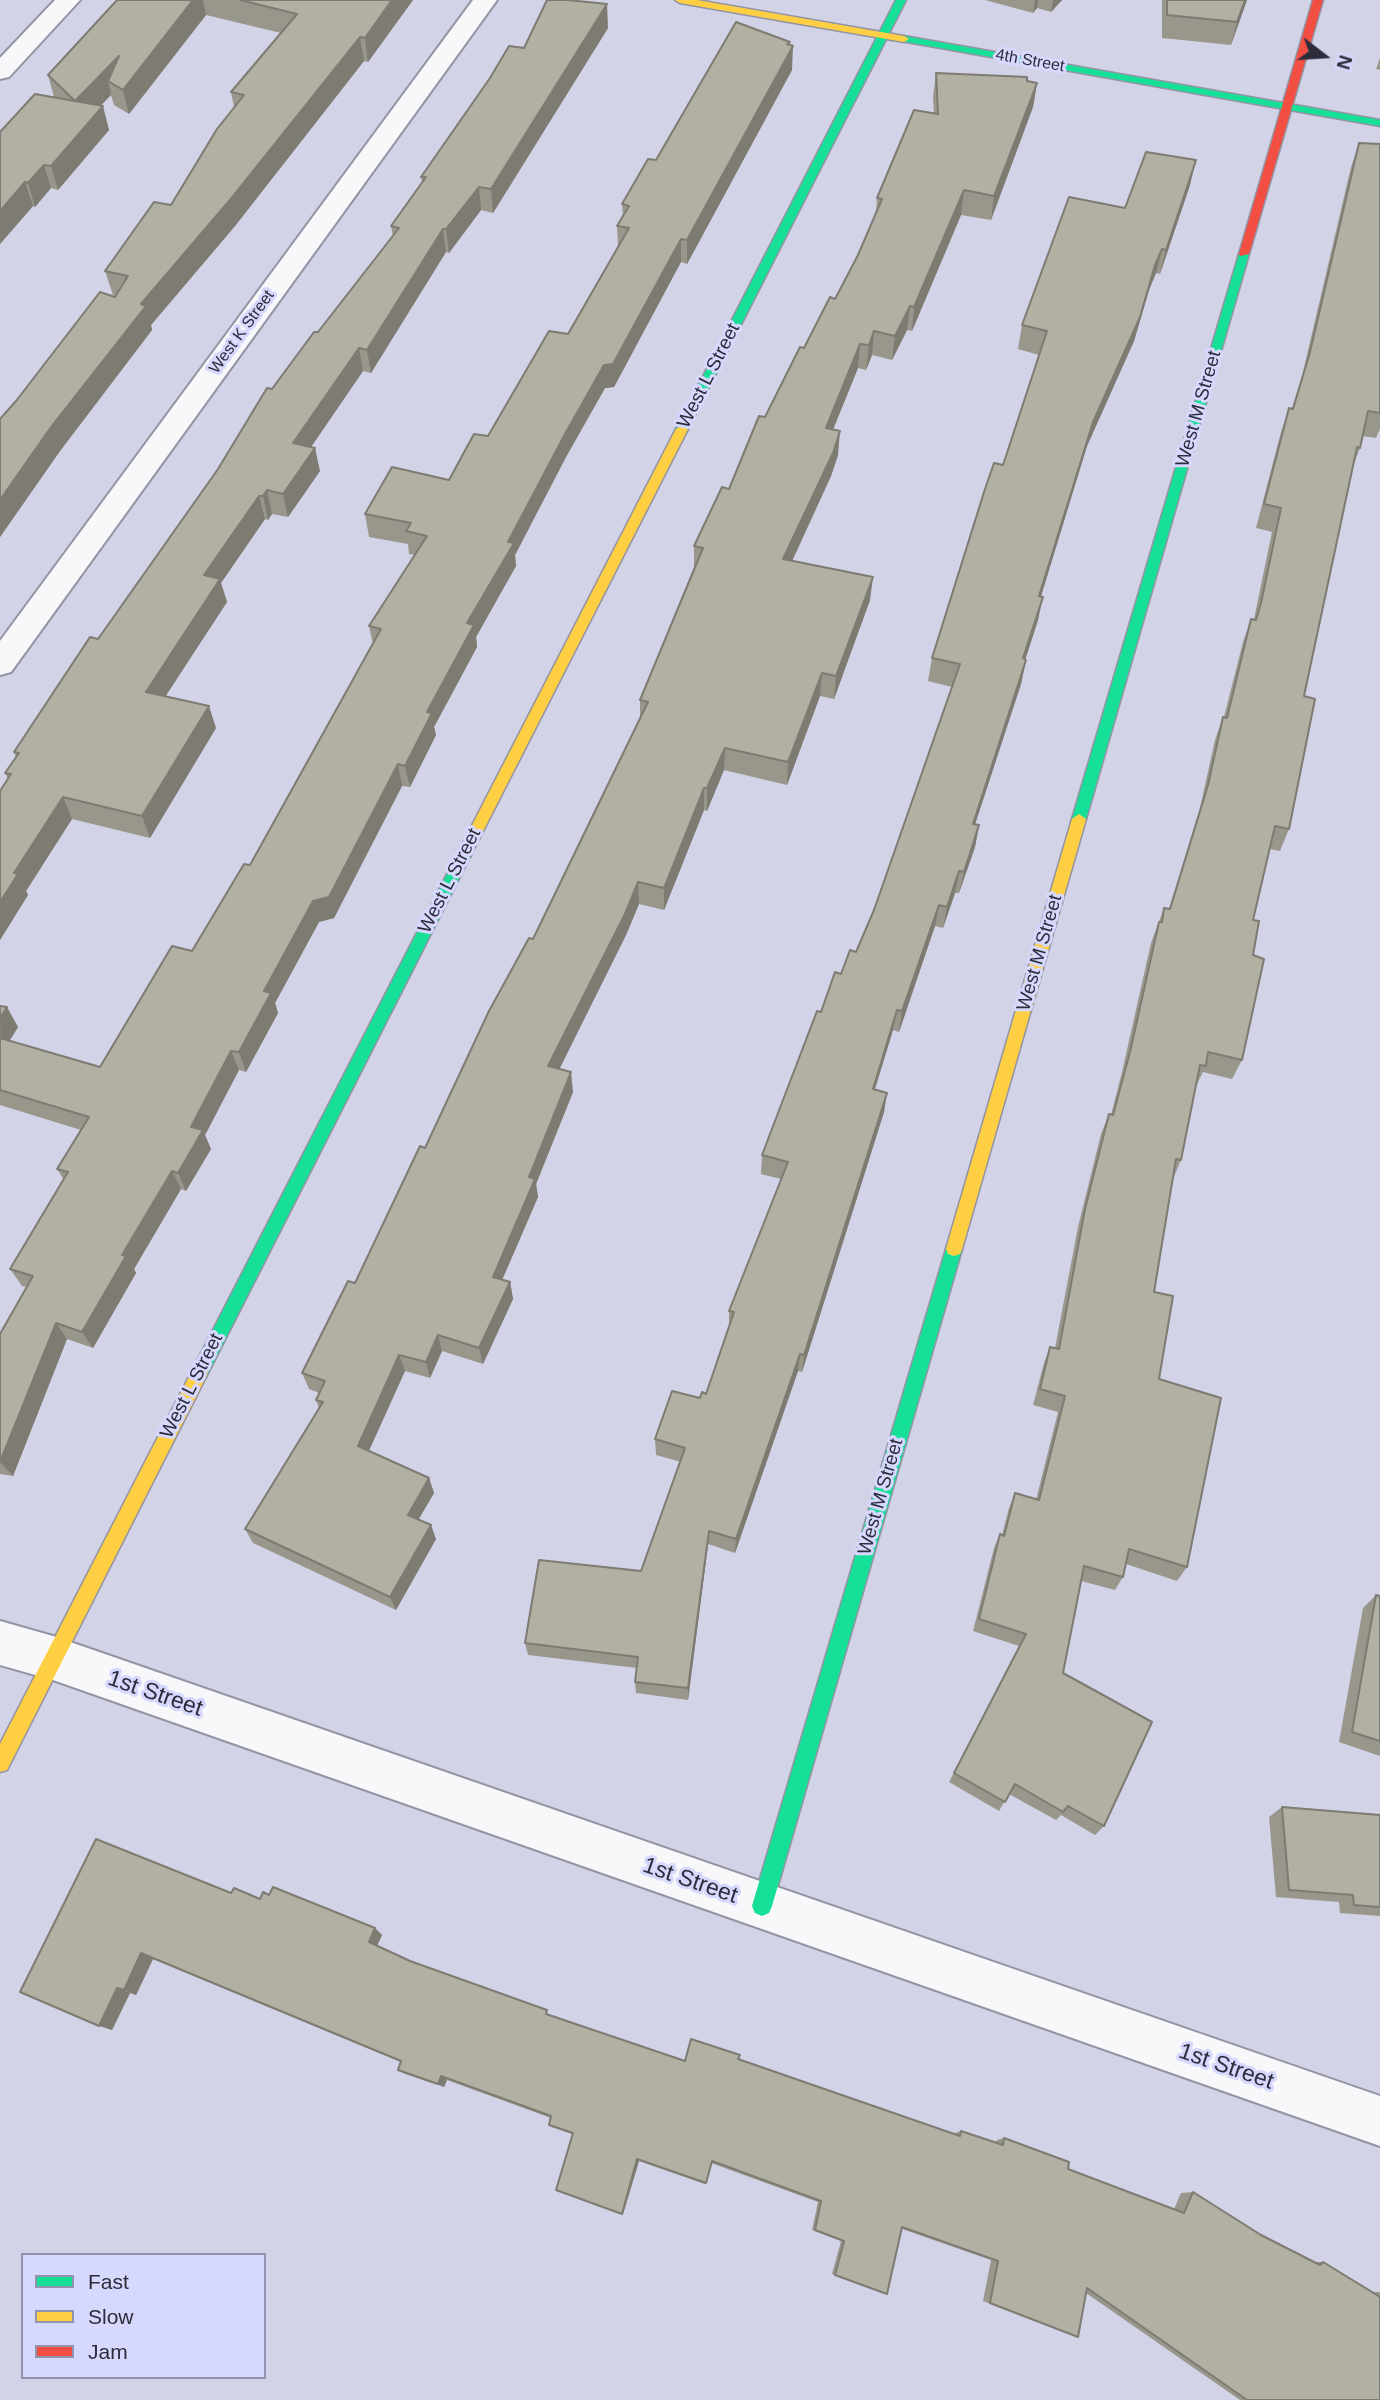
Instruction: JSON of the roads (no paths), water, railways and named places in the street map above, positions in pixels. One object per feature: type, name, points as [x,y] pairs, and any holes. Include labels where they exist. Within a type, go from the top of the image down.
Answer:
[{"type":"street","points":[[0,72],[68,0]]},
{"type":"street","name":"West K Street","points":[[0,664],[485,0]]},
{"type":"street","name":"4th Street","points":[[680,0],[1380,123]]},
{"type":"street","name":"West L Street","points":[[0,1763],[901,0]]},
{"type":"street","name":"West M Street","points":[[762,1906],[1318,0]]},
{"type":"street","name":"1st Street","points":[[0,1643],[53,1658],[1380,2121]]}]
